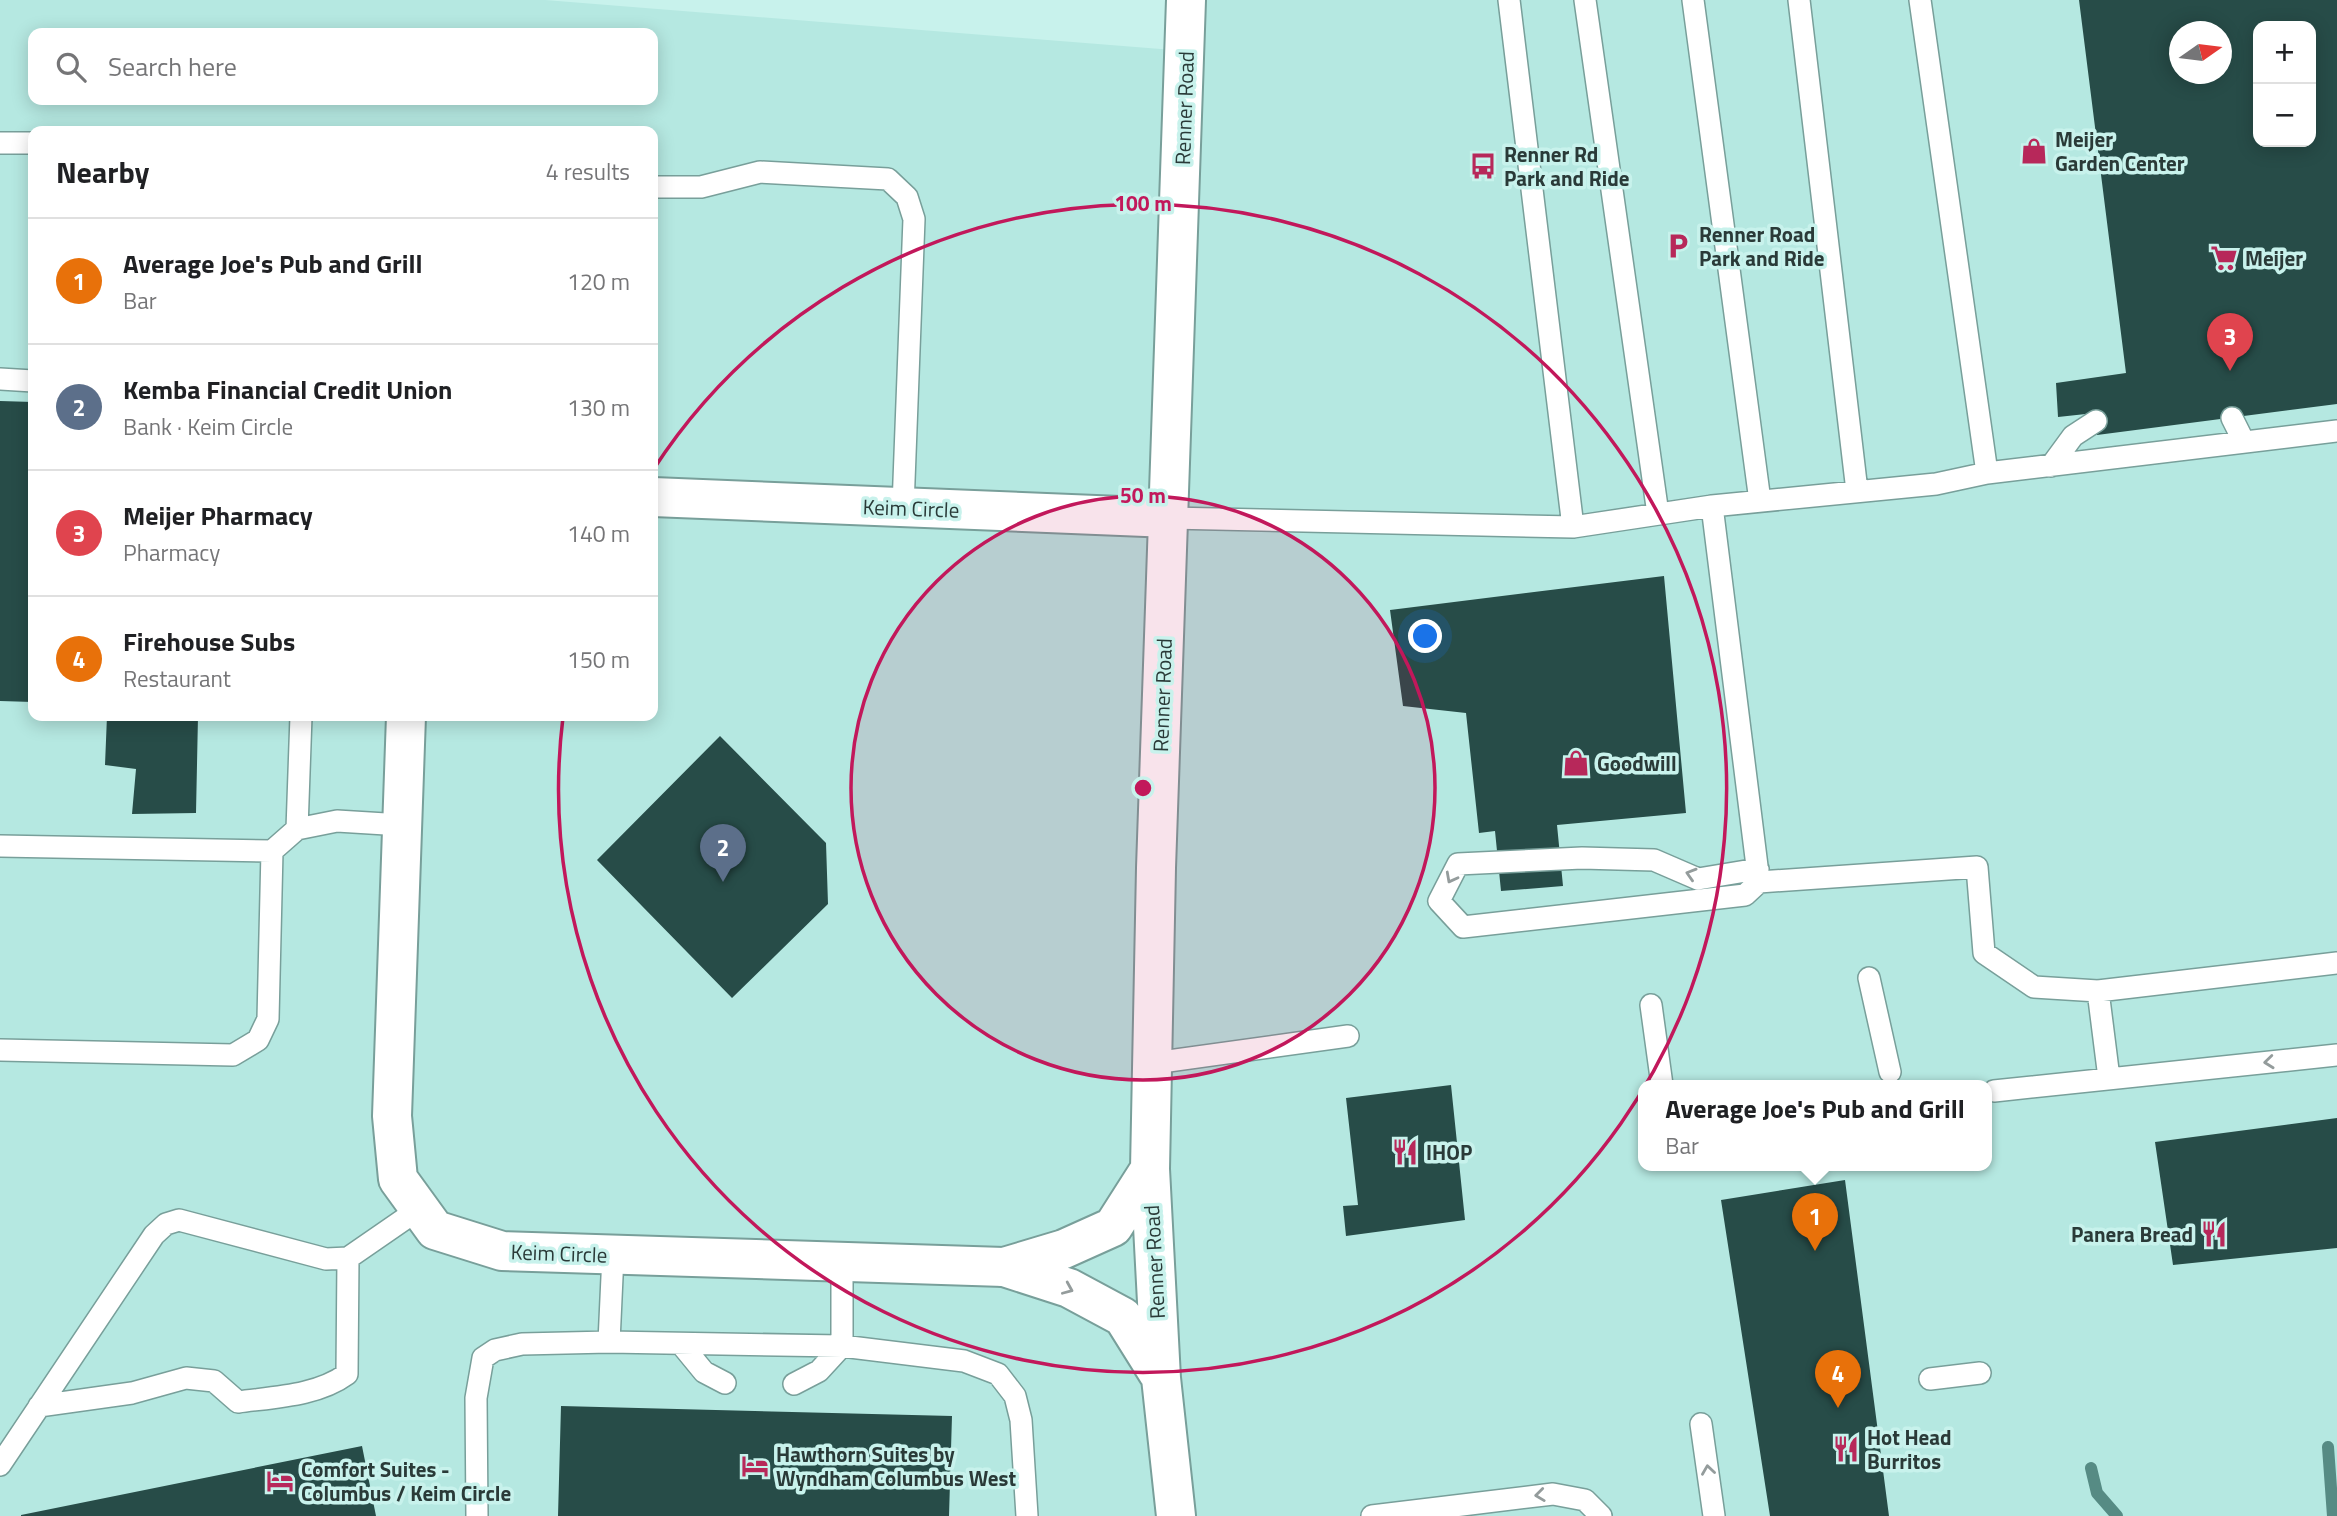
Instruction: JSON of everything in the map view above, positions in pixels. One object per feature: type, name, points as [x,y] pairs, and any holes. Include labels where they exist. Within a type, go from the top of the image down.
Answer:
[{"type":"main road","name":"Renner Road","points":[[1176,1516],[1161,1378],[1150,1170],[1156,868],[1186,0]]},
{"type":"main road","name":"Keim Circle","points":[[658,497],[1170,518]]},
{"type":"main road","name":"Keim Circle","points":[[406,721],[391,1116],[398,1179],[435,1230],[502,1251],[1004,1267]]},
{"type":"main road","points":[[1004,1267],[1063,1249],[1113,1227],[1150,1170]]},
{"type":"main road","points":[[1004,1267],[1069,1288],[1123,1317],[1161,1378]]},
{"type":"lane","points":[[1509,0],[1573,527]]},
{"type":"lane","points":[[1585,0],[1658,514]]},
{"type":"lane","points":[[1693,0],[1760,501]]},
{"type":"lane","points":[[1799,0],[1857,491]]},
{"type":"lane","points":[[1920,0],[1987,473]]},
{"type":"lane","points":[[0,142],[28,143]]},
{"type":"lane","points":[[658,187],[701,187],[760,172],[888,179],[907,197],[914,219],[904,508]]},
{"type":"lane","points":[[0,380],[28,381]]},
{"type":"lane","points":[[2232,418],[2244,442]]},
{"type":"lane","points":[[2051,466],[2073,436],[2096,421]]},
{"type":"lane","points":[[1170,518],[1573,527],[1712,506],[1936,484],[1987,473],[2337,431]]},
{"type":"lane","points":[[1712,506],[1758,875],[1745,895],[1463,927],[1439,901],[1458,864],[1582,858],[1654,860],[1698,879],[1758,875],[1977,867],[1984,953],[2034,987],[2098,991],[2337,963]]},
{"type":"lane","points":[[297,829],[301,721]]},
{"type":"lane","points":[[0,846],[272,851],[297,829],[337,821],[402,825]]},
{"type":"lane","points":[[0,1050],[233,1055],[258,1040],[268,1018],[272,851]]},
{"type":"lane","points":[[1869,978],[1890,1072]]},
{"type":"lane","points":[[2098,991],[2109,1078]]},
{"type":"lane","points":[[1651,1005],[1661,1080]]},
{"type":"lane","points":[[1154,1063],[1348,1036]]},
{"type":"lane","points":[[1994,1091],[2337,1055]]},
{"type":"lane","points":[[0,1465],[154,1235],[166,1224],[179,1220],[326,1259],[348,1258],[419,1209]]},
{"type":"lane","points":[[609,1342],[613,1255]]},
{"type":"lane","points":[[39,1406],[132,1393],[186,1378],[214,1381],[238,1402],[305,1392],[334,1384],[347,1374],[348,1258]]},
{"type":"lane","points":[[794,1384],[819,1371],[842,1346],[842,1261]]},
{"type":"lane","points":[[477,1516],[477,1398],[483,1359],[495,1350],[522,1344],[609,1342],[842,1346],[964,1361],[998,1374],[1016,1396],[1021,1420],[1027,1516]]},
{"type":"lane","points":[[681,1343],[704,1372],[725,1384]]},
{"type":"lane","points":[[1930,1379],[1980,1373]]},
{"type":"lane","points":[[1702,1424],[1714,1516]]},
{"type":"lane","points":[[1372,1516],[1553,1494],[1585,1500],[1601,1516]]},
{"type":"shaded area","points":[[0,0],[545,0],[1186,51],[1186,0],[2337,0],[2337,1516],[0,1516]]},
{"type":"building","name":"Meijer","points":[[2079,0],[2337,0],[2337,404],[2097,435],[2095,413],[2058,417],[2056,383],[2126,373]]},
{"type":"building","points":[[0,401],[28,402],[28,702],[0,701]]},
{"type":"building","name":"Goodwill","points":[[1664,576],[1686,813],[1557,825],[1563,886],[1501,891],[1495,831],[1479,833],[1466,713],[1403,706],[1390,610]]},
{"type":"building","points":[[107,721],[198,721],[196,813],[132,814],[136,769],[105,765]]},
{"type":"building","points":[[720,736],[826,843],[828,904],[732,998],[597,860]]},
{"type":"building","name":"IHOP","points":[[1451,1085],[1465,1220],[1346,1236],[1343,1206],[1358,1205],[1346,1098]]},
{"type":"building","points":[[2337,1118],[2337,1248],[2173,1265],[2155,1142]]},
{"type":"building","points":[[1845,1180],[1889,1516],[1770,1516],[1721,1200]]},
{"type":"building","name":"Hawthorn Suites by Wyndham Columbus West","points":[[561,1406],[952,1416],[949,1516],[558,1516]]},
{"type":"building","name":"Comfort Suites - Columbus / Keim Circle","points":[[362,1446],[376,1516],[21,1516],[21,1515]]},
{"type":"waterway","points":[[2328,1447],[2333,1516]]},
{"type":"waterway","points":[[2091,1468],[2097,1493],[2117,1516]]},
{"type":"place","name":"Meijer Garden Center","points":[[2034,151]]},
{"type":"place","name":"Renner Rd Park and Ride","points":[[1483,166]]},
{"type":"place","name":"Renner Road Park and Ride","points":[[1678,246]]},
{"type":"place","name":"Meijer","points":[[2224,258]]},
{"type":"place","name":"Meijer Pharmacy","points":[[2230,371]]},
{"type":"place","name":"Goodwill","points":[[1576,763]]},
{"type":"place","name":"Kemba Financial Credit Union","points":[[723,882]]},
{"type":"place","name":"IHOP","points":[[1405,1152]]},
{"type":"place","name":"Panera Bread","points":[[2214,1234]]},
{"type":"place","name":"Average Joe's Pub and Grill","points":[[1815,1251]]},
{"type":"place","name":"Firehouse Subs","points":[[1838,1408]]},
{"type":"place","name":"Hot Head Burritos","points":[[1846,1449]]},
{"type":"place","name":"Hawthorn Suites by Wyndham Columbus West","points":[[755,1466]]},
{"type":"place","name":"Comfort Suites - Columbus / Keim Circle","points":[[280,1481]]}]
